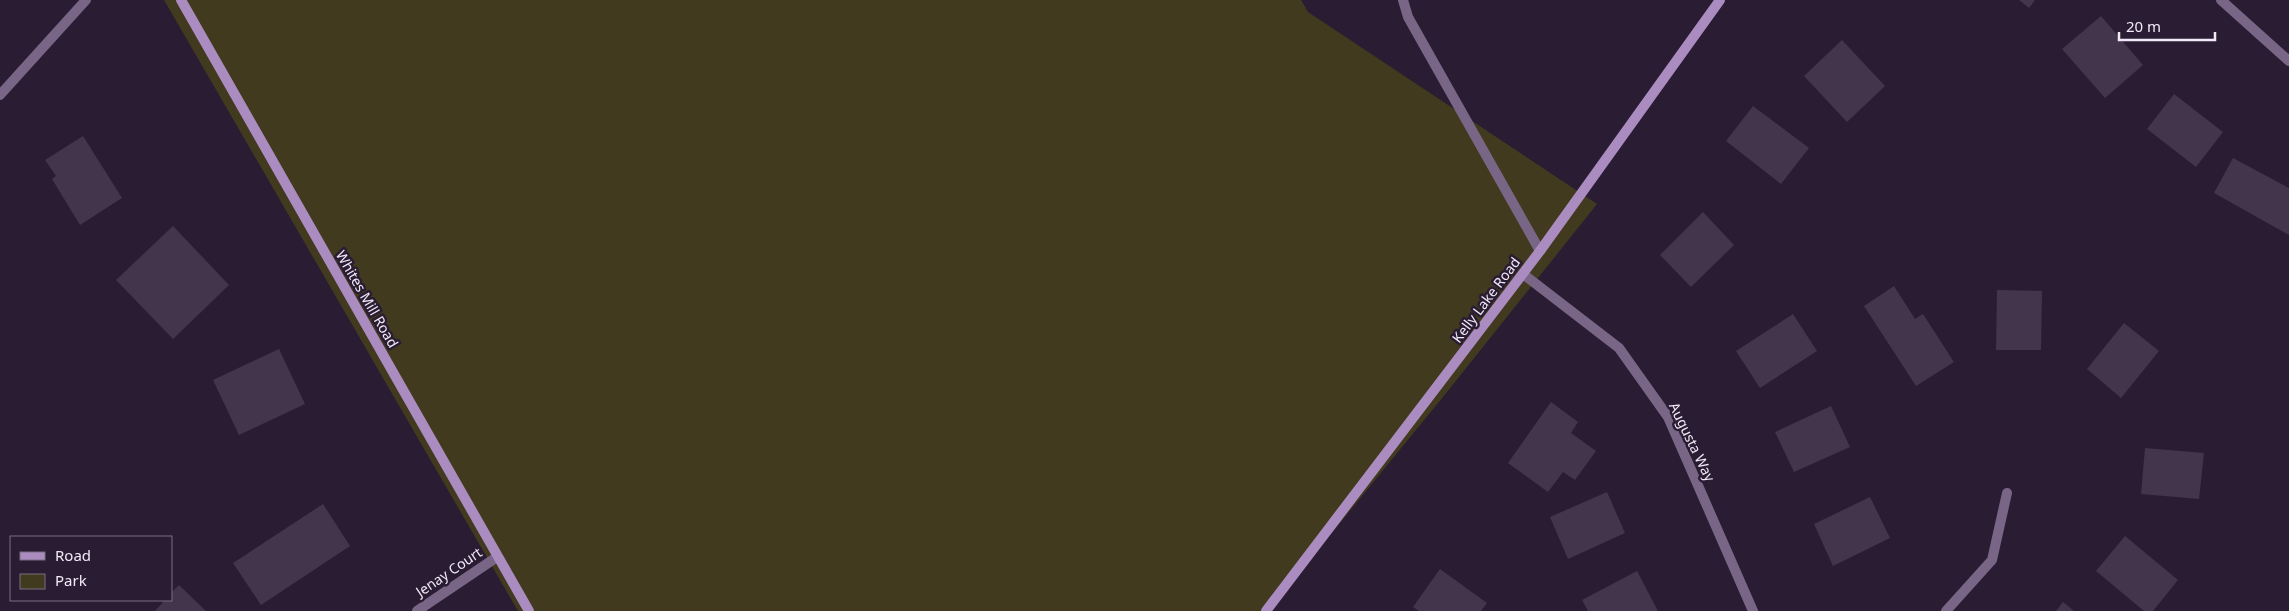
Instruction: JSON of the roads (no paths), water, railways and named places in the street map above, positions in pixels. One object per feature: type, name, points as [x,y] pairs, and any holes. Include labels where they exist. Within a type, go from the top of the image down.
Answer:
[{"type":"street","points":[[0,95],[86,0]]},
{"type":"street","name":"Whites Mill Road","points":[[181,0],[529,611]]},
{"type":"street","points":[[1403,0],[1408,17],[1540,251]]},
{"type":"street","name":"Kelly Lake Road","points":[[1266,611],[1364,485],[1540,251],[1720,0]]},
{"type":"street","points":[[2222,0],[2289,61]]},
{"type":"street","name":"Augusta Way","points":[[1522,274],[1619,348],[1668,417],[1753,611]]},
{"type":"street","points":[[1946,611],[1992,560],[2007,493]]},
{"type":"street","name":"Jenay Court","points":[[417,611],[497,557]]}]
